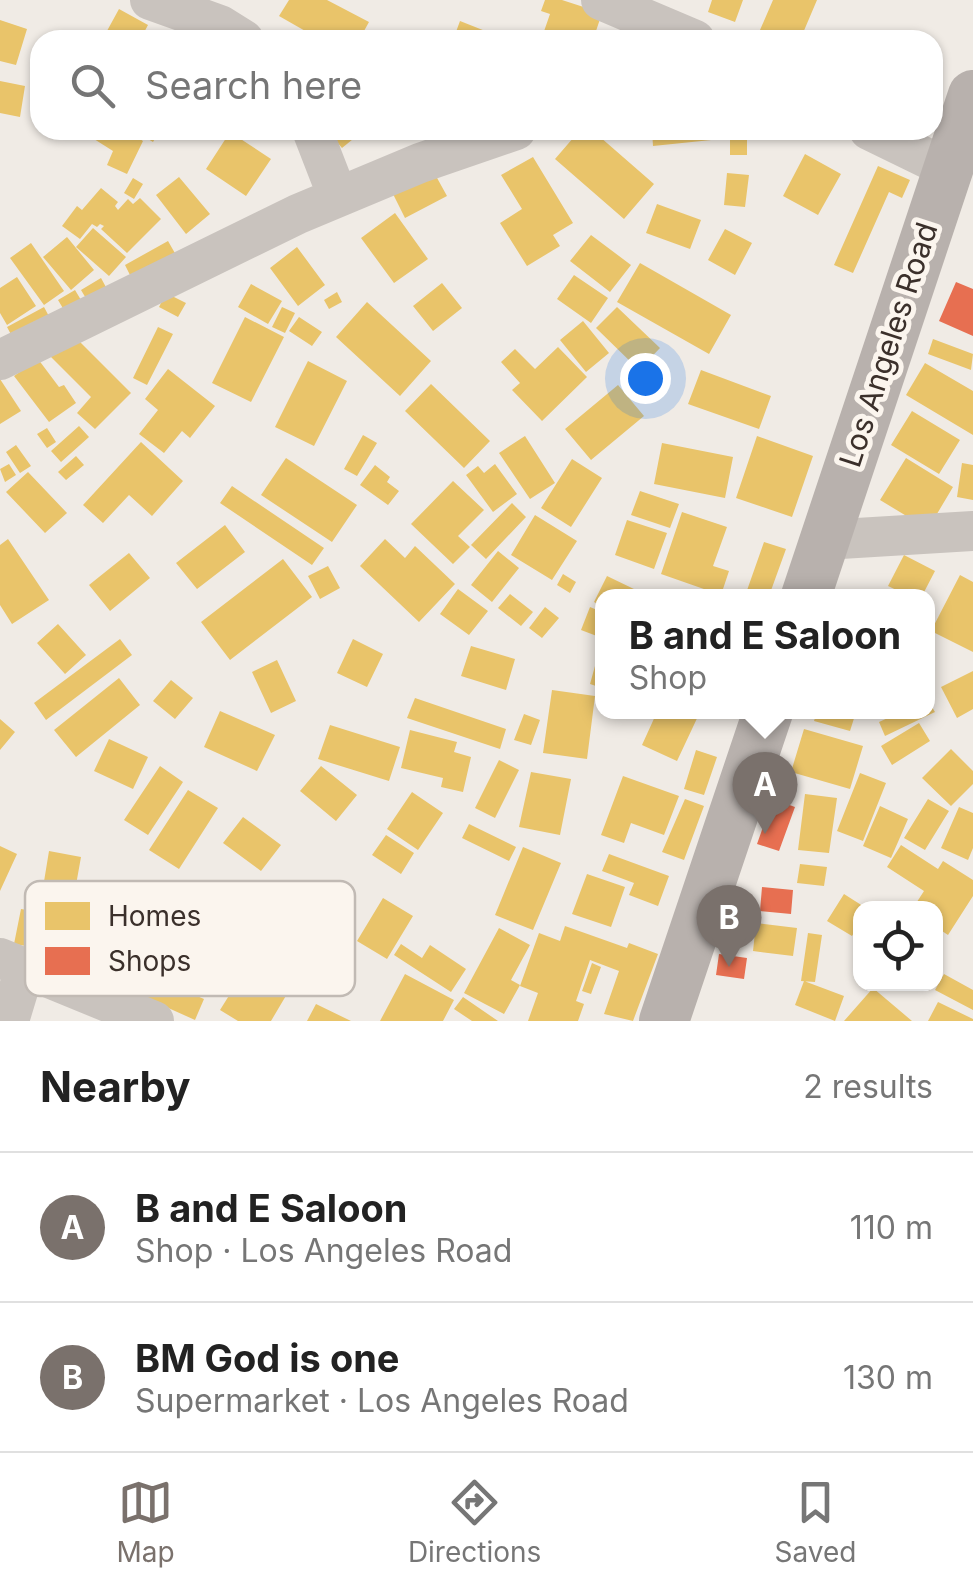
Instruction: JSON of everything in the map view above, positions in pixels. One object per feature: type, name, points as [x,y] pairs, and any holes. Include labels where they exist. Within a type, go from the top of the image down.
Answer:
[{"type":"main road","name":"Los Angeles Road","points":[[808,589],[973,95]]},
{"type":"main road","points":[[664,1021],[766,719]]},
{"type":"street","points":[[150,0],[228,30]]},
{"type":"street","points":[[622,4],[674,30]]},
{"type":"street","points":[[316,140],[338,197]]},
{"type":"street","points":[[0,360],[338,197],[487,140]]},
{"type":"street","points":[[890,140],[947,168]]},
{"type":"street","points":[[824,540],[973,532]]},
{"type":"street","points":[[9,1021],[13,963]]},
{"type":"street","points":[[93,996],[154,1021]]},
{"type":"building: Homes","points":[[289,0],[327,0],[369,22],[365,30],[304,30],[279,16]]},
{"type":"building: Homes","points":[[545,0],[562,0],[602,13],[596,30],[544,30],[550,14],[541,11]]},
{"type":"building: Homes","points":[[712,0],[743,0],[735,22],[708,12]]},
{"type":"building: Homes","points":[[773,0],[817,0],[804,30],[760,30]]},
{"type":"building: Homes","points":[[119,9],[148,25],[145,30],[107,30]]},
{"type":"building: Homes","points":[[0,20],[27,29],[16,65],[0,61]]},
{"type":"building: Homes","points":[[460,21],[483,30],[457,30]]},
{"type":"building: Homes","points":[[0,81],[25,86],[20,117],[0,113]]},
{"type":"building: Homes","points":[[96,140],[143,141],[127,174],[107,165],[113,151]]},
{"type":"building: Homes","points":[[225,140],[242,140],[271,159],[246,196],[206,169]]},
{"type":"building: Homes","points":[[335,140],[352,140],[342,148]]},
{"type":"building: Homes","points":[[571,140],[603,140],[654,184],[624,219],[555,159]]},
{"type":"building: Homes","points":[[653,140],[711,140],[653,146]]},
{"type":"building: Homes","points":[[730,140],[747,140],[747,155],[730,155]]},
{"type":"building: Homes","points":[[805,154],[841,174],[818,215],[783,196]]},
{"type":"building: Homes","points":[[533,157],[573,223],[553,235],[560,246],[527,266],[500,223],[522,209],[501,175]]},
{"type":"building: Homes","points":[[878,166],[910,180],[902,198],[889,192],[853,273],[834,265]]},
{"type":"building: Homes","points":[[431,167],[447,196],[405,218],[390,188]]},
{"type":"building: Homes","points":[[727,173],[749,175],[745,207],[724,205]]},
{"type":"building: Homes","points":[[179,177],[210,214],[186,234],[156,195]]},
{"type":"building: Homes","points":[[133,178],[143,184],[134,199],[124,193]]},
{"type":"building: Homes","points":[[101,188],[118,202],[118,210],[128,199],[133,204],[140,198],[161,219],[127,253],[100,224],[92,224],[80,239],[62,226],[77,206],[82,210]]},
{"type":"building: Homes","points":[[657,204],[701,220],[690,249],[646,233]]},
{"type":"building: Homes","points":[[395,213],[428,259],[394,283],[361,238]]},
{"type":"building: Homes","points":[[93,228],[126,257],[109,276],[76,247]]},
{"type":"building: Homes","points":[[725,229],[752,243],[735,275],[708,260]]},
{"type":"building: Homes","points":[[591,235],[631,265],[610,292],[570,261]]},
{"type":"building: Homes","points":[[67,237],[94,270],[71,290],[43,257]]},
{"type":"building: Homes","points":[[168,241],[176,255],[132,279],[125,265]]},
{"type":"building: Homes","points":[[31,243],[64,291],[44,305],[10,258]]},
{"type":"building: Homes","points":[[297,247],[325,285],[298,306],[270,268]]},
{"type":"building: Homes","points":[[640,263],[731,315],[709,354],[617,302]]},
{"type":"building: Homes","points":[[574,275],[608,298],[591,323],[557,299]]},
{"type":"building: Homes","points":[[17,277],[36,306],[7,325],[0,313],[0,288]]},
{"type":"building: Homes","points":[[101,278],[107,289],[87,300],[81,290]]},
{"type":"building: Homes","points":[[442,283],[462,308],[433,331],[413,306]]},
{"type":"building: Homes","points":[[251,284],[282,301],[268,324],[238,307]]},
{"type":"building: Homes","points":[[75,290],[84,305],[67,315],[58,300]]},
{"type":"building: Homes","points":[[337,292],[342,302],[329,309],[324,300]]},
{"type":"building: Homes","points":[[166,293],[186,303],[178,317],[159,307]]},
{"type":"building: Homes","points":[[367,302],[431,361],[400,396],[336,337]]},
{"type":"building: Homes","points":[[44,307],[52,322],[15,342],[7,327]]},
{"type":"building: Homes","points":[[282,307],[295,313],[285,333],[272,327]]},
{"type":"building: Homes","points":[[617,307],[660,348],[639,370],[596,328]]},
{"type":"building: Homes","points":[[245,317],[284,337],[251,402],[212,383]]},
{"type":"building: Homes","points":[[299,317],[322,332],[312,346],[289,331]]},
{"type":"building: Homes","points":[[583,321],[609,353],[586,372],[560,340]]},
{"type":"building: Homes","points":[[158,327],[173,334],[147,385],[133,378]]},
{"type":"building: Homes","points":[[70,332],[131,393],[95,429],[77,413],[91,397],[48,354]]},
{"type":"building: Homes","points":[[933,339],[973,354],[971,370],[928,354]]},
{"type":"building: Homes","points":[[558,347],[587,377],[542,421],[512,390],[520,383],[501,362],[515,349],[535,369]]},
{"type":"building: Homes","points":[[38,359],[76,403],[49,422],[14,376]]},
{"type":"building: Homes","points":[[308,361],[347,381],[314,446],[275,427]]},
{"type":"building: Homes","points":[[925,363],[973,391],[973,435],[906,395]]},
{"type":"building: Homes","points":[[168,369],[215,406],[190,438],[182,431],[164,453],[139,434],[158,410],[145,399]]},
{"type":"building: Homes","points":[[701,370],[771,396],[759,429],[688,404]]},
{"type":"building: Homes","points":[[0,379],[21,411],[0,424]]},
{"type":"building: Homes","points":[[431,384],[490,441],[464,468],[405,411]]},
{"type":"building: Homes","points":[[618,385],[644,416],[591,460],[565,429]]},
{"type":"building: Homes","points":[[912,411],[960,440],[939,474],[891,445]]},
{"type":"building: Homes","points":[[79,426],[89,437],[61,462],[51,451]]},
{"type":"building: Homes","points":[[47,428],[56,442],[47,448],[37,434]]},
{"type":"building: Homes","points":[[363,435],[377,443],[357,476],[344,469]]},
{"type":"building: Homes","points":[[525,436],[555,483],[530,499],[499,453]]},
{"type":"building: Homes","points":[[757,436],[813,456],[792,517],[736,498]]},
{"type":"building: Homes","points":[[141,442],[183,481],[152,516],[129,495],[103,523],[83,505]]},
{"type":"building: Homes","points":[[662,443],[733,457],[725,498],[654,484]]},
{"type":"building: Homes","points":[[16,445],[31,466],[20,473],[6,452]]},
{"type":"building: Homes","points":[[76,456],[84,465],[66,480],[58,472]]},
{"type":"building: Homes","points":[[286,458],[357,505],[332,542],[261,495]]},
{"type":"building: Homes","points":[[906,458],[953,487],[928,529],[880,500]]},
{"type":"building: Homes","points":[[572,459],[602,478],[571,527],[541,508]]},
{"type":"building: Homes","points":[[962,463],[973,465],[973,500],[957,497]]},
{"type":"building: Homes","points":[[9,464],[16,475],[5,482],[0,469]]},
{"type":"building: Homes","points":[[495,464],[517,494],[493,512],[466,475],[478,466],[484,473]]},
{"type":"building: Homes","points":[[375,465],[399,491],[388,505],[360,485]]},
{"type":"building: Homes","points":[[28,472],[67,513],[45,533],[6,492]]},
{"type":"building: Homes","points":[[453,481],[484,510],[458,536],[470,547],[453,564],[411,524]]},
{"type":"building: Homes","points":[[232,486],[324,548],[312,565],[220,503]]},
{"type":"building: Homes","points":[[640,491],[679,504],[670,528],[631,515]]},
{"type":"building: Homes","points":[[512,503],[526,517],[486,559],[471,545]]},
{"type":"building: Homes","points":[[682,512],[727,527],[713,566],[729,571],[723,589],[704,589],[661,574]]},
{"type":"building: Homes","points":[[535,515],[577,541],[552,580],[511,555]]},
{"type":"building: Homes","points":[[627,520],[667,533],[654,569],[615,555]]},
{"type":"building: Homes","points":[[225,525],[245,552],[197,589],[176,563]]},
{"type":"building: Homes","points":[[8,539],[49,600],[12,624],[0,605],[0,545]]},
{"type":"building: Homes","points":[[385,539],[405,558],[415,546],[455,584],[419,622],[360,566]]},
{"type":"building: Homes","points":[[764,542],[786,549],[772,589],[747,589]]},
{"type":"building: Homes","points":[[498,551],[519,568],[492,602],[471,585]]},
{"type":"building: Homes","points":[[129,553],[150,578],[110,611],[89,585]]},
{"type":"building: Homes","points":[[904,555],[935,571],[926,589],[888,586]]},
{"type":"building: Homes","points":[[283,559],[312,597],[230,660],[201,622]]},
{"type":"building: Homes","points":[[328,566],[340,588],[320,599],[308,576]]},
{"type":"building: Homes","points":[[563,574],[576,582],[570,593],[557,585]]},
{"type":"building: Homes","points":[[960,575],[973,582],[973,652],[935,633],[935,623]]},
{"type":"building: Homes","points":[[607,576],[634,589],[600,589]]},
{"type":"building: Homes","points":[[458,589],[488,611],[469,635],[440,614]]},
{"type":"building: Homes","points":[[510,594],[533,612],[521,626],[498,608]]},
{"type":"building: Homes","points":[[545,607],[559,618],[542,638],[529,628]]},
{"type":"building: Homes","points":[[590,607],[595,609],[595,635],[581,630]]},
{"type":"building: Homes","points":[[58,624],[86,655],[65,674],[37,643]]},
{"type":"building: Homes","points":[[120,639],[132,655],[46,720],[34,703]]},
{"type":"building: Homes","points":[[353,639],[383,654],[367,687],[337,673]]},
{"type":"building: Homes","points":[[471,646],[515,659],[506,690],[461,676]]},
{"type":"building: Homes","points":[[277,660],[296,701],[271,713],[252,672]]},
{"type":"building: Homes","points":[[973,671],[973,709],[957,718],[941,687]]},
{"type":"building: Homes","points":[[119,678],[140,705],[76,757],[54,730]]},
{"type":"building: Homes","points":[[171,680],[193,698],[175,719],[153,701]]},
{"type":"building: Homes","points":[[552,690],[595,696],[587,759],[543,753]]},
{"type":"building: Homes","points":[[415,698],[506,729],[500,749],[407,718]]},
{"type":"building: Homes","points":[[220,711],[275,735],[257,771],[204,747]]},
{"type":"building: Homes","points":[[524,714],[540,720],[531,745],[514,740]]},
{"type":"building: Homes","points":[[0,719],[15,732],[0,750]]},
{"type":"building: Homes","points":[[654,719],[697,719],[677,761],[642,745]]},
{"type":"building: Homes","points":[[815,719],[854,719],[850,731]]},
{"type":"building: Homes","points":[[886,719],[920,719],[885,736],[879,722]]},
{"type":"building: Homes","points":[[919,723],[930,741],[892,765],[881,746]]},
{"type":"building: Homes","points":[[330,725],[400,747],[389,781],[318,759]]},
{"type":"building: Homes","points":[[804,729],[863,746],[850,789],[791,772]]},
{"type":"building: Homes","points":[[410,730],[457,742],[454,752],[471,757],[463,792],[441,787],[443,778],[401,768]]},
{"type":"building: Homes","points":[[109,739],[148,757],[133,789],[94,771]]},
{"type":"building: Homes","points":[[951,749],[973,771],[973,784],[951,806],[922,778]]},
{"type":"building: Homes","points":[[696,750],[717,757],[704,795],[684,789]]},
{"type":"building: Homes","points":[[499,760],[519,770],[495,818],[475,808]]},
{"type":"building: Homes","points":[[160,766],[183,782],[148,835],[124,820]]},
{"type":"building: Homes","points":[[321,766],[357,795],[336,821],[300,791]]},
{"type":"building: Homes","points":[[531,772],[571,779],[560,835],[519,827]]},
{"type":"building: Homes","points":[[860,773],[886,783],[863,841],[837,831]]},
{"type":"building: Homes","points":[[623,776],[679,796],[664,835],[631,823],[624,843],[601,835]]},
{"type":"building: Homes","points":[[188,790],[218,808],[179,869],[149,850]]},
{"type":"building: Homes","points":[[412,792],[443,813],[418,850],[387,829]]},
{"type":"building: Homes","points":[[805,794],[837,798],[829,853],[798,850]]},
{"type":"building: Homes","points":[[685,799],[704,806],[684,860],[662,852]]},
{"type":"building: Homes","points":[[928,799],[949,811],[925,850],[904,838]]},
{"type":"building: Homes","points":[[880,806],[908,819],[891,858],[863,846]]},
{"type":"building: Homes","points":[[959,807],[973,813],[973,848],[968,860],[941,848]]},
{"type":"building: Homes","points":[[243,817],[281,845],[261,871],[223,843]]},
{"type":"building: Homes","points":[[469,824],[516,847],[509,861],[462,838]]},
{"type":"building: Homes","points":[[386,835],[414,853],[401,874],[372,855]]},
{"type":"building: Homes","points":[[901,845],[938,869],[943,861],[973,880],[973,896],[948,935],[943,932],[943,901],[918,901],[924,891],[887,867]]},
{"type":"building: Homes","points":[[0,846],[17,854],[0,891]]},
{"type":"building: Homes","points":[[523,847],[561,863],[533,930],[495,915]]},
{"type":"building: Homes","points":[[49,851],[81,857],[77,881],[44,881]]},
{"type":"building: Homes","points":[[609,854],[669,876],[658,906],[629,895],[634,883],[602,871]]},
{"type":"building: Homes","points":[[800,864],[827,867],[824,886],[797,883]]},
{"type":"building: Homes","points":[[587,874],[625,887],[611,927],[572,914]]},
{"type":"building: Homes","points":[[844,894],[855,901],[852,936],[827,921]]},
{"type":"building: Homes","points":[[383,898],[413,916],[387,959],[357,941]]},
{"type":"building: Homes","points":[[21,909],[25,910],[25,946],[14,944]]},
{"type":"building: Homes","points":[[756,923],[797,928],[793,956],[753,951]]},
{"type":"building: Homes","points":[[565,926],[627,948],[629,943],[658,954],[633,1021],[604,1014],[619,971],[590,960],[576,1001],[584,1004],[578,1021],[528,1021],[538,993],[520,986],[539,933],[560,941]]},
{"type":"building: Homes","points":[[499,928],[530,945],[511,980],[520,985],[504,1014],[464,993]]},
{"type":"building: Homes","points":[[808,933],[822,935],[815,982],[801,981]]},
{"type":"building: Homes","points":[[401,944],[422,958],[430,945],[466,969],[451,992],[394,955]]},
{"type":"building: Homes","points":[[592,963],[601,967],[591,994],[582,991]]},
{"type":"building: Homes","points":[[405,974],[454,1000],[443,1021],[380,1021]]},
{"type":"building: Homes","points":[[943,976],[973,990],[973,1010],[937,991],[943,991]]},
{"type":"building: Homes","points":[[804,981],[844,996],[835,1021],[795,1005]]},
{"type":"building: Homes","points":[[870,991],[877,991],[912,1021],[844,1021]]},
{"type":"building: Homes","points":[[142,996],[204,999],[195,1020]]},
{"type":"building: Homes","points":[[229,996],[286,996],[271,1021],[238,1021],[220,1010]]},
{"type":"building: Homes","points":[[463,997],[498,1021],[472,1021],[454,1009]]},
{"type":"building: Homes","points":[[938,1002],[973,1019],[973,1021],[928,1021]]},
{"type":"building: Homes","points":[[316,1004],[351,1021],[307,1021]]},
{"type":"building: Shops","points":[[956,282],[973,289],[973,336],[939,321]]},
{"type":"building: Shops","points":[[773,799],[795,807],[779,851],[757,844]]},
{"type":"building: Shops","points":[[762,887],[793,890],[791,914],[760,911]]},
{"type":"building: Shops","points":[[719,954],[747,958],[744,979],[716,975]]},
{"type":"place","name":"B and E Saloon","points":[[765,834]]},
{"type":"place","name":"BM God is one","points":[[729,967]]}]
